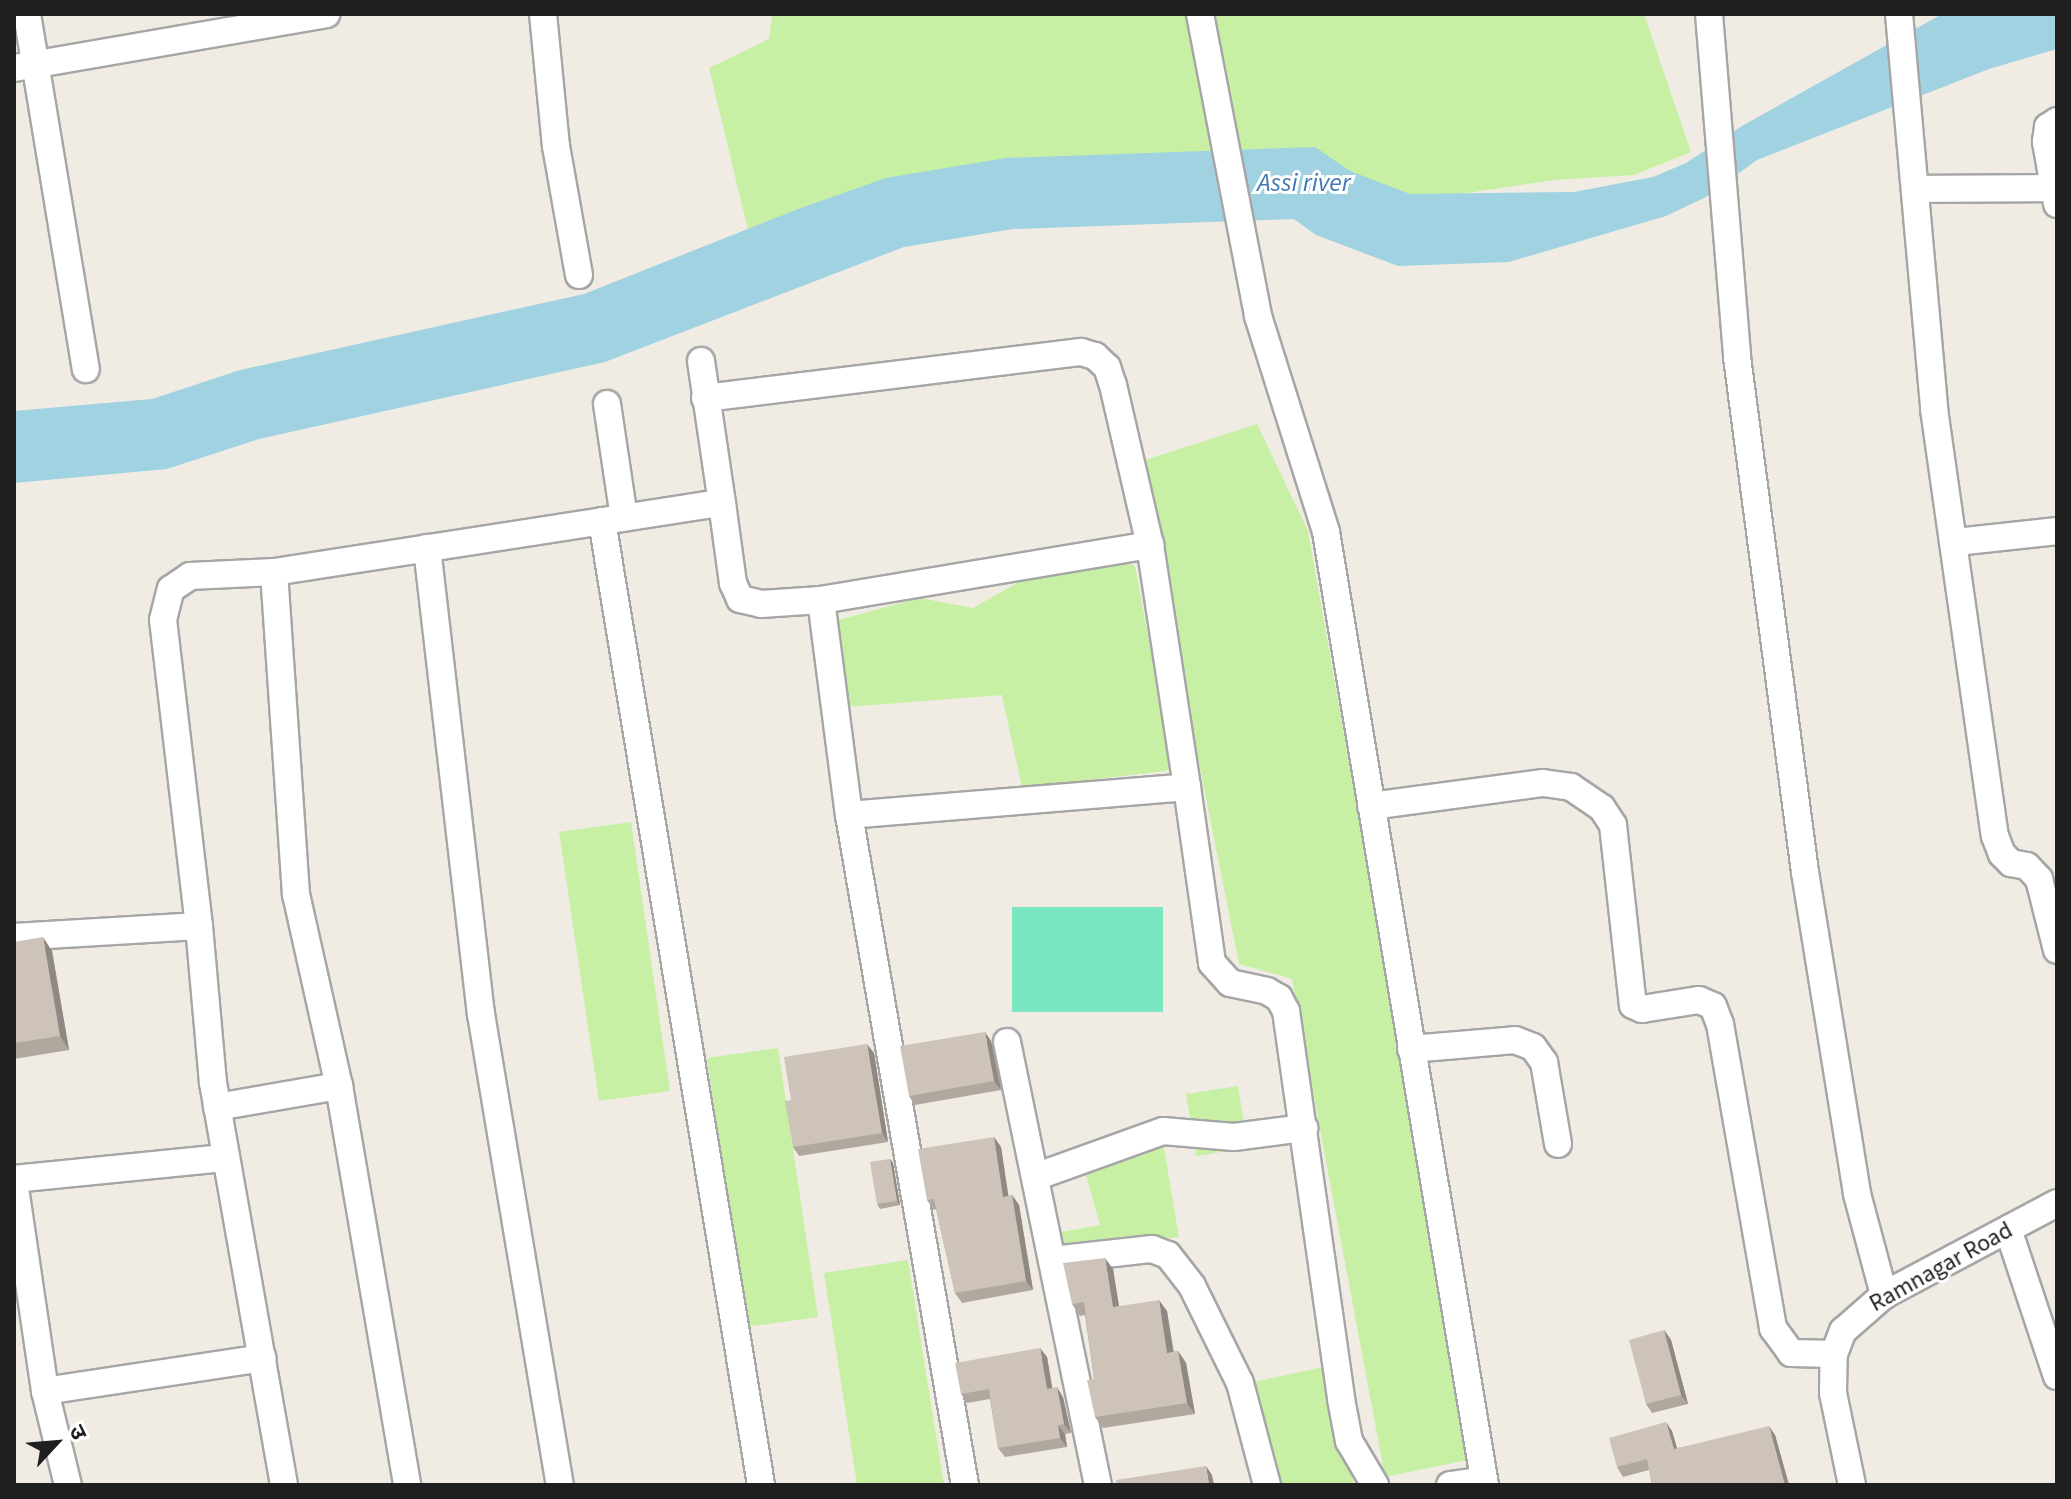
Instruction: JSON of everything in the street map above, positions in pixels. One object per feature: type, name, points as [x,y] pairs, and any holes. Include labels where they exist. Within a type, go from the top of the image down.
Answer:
[{"type":"street","points":[[27,14],[25,66],[86,369]]},
{"type":"street","points":[[25,66],[326,14]]},
{"type":"street","points":[[543,14],[556,146],[579,275]]},
{"type":"street","points":[[1200,14],[1258,316],[1326,532],[1485,1482],[1450,1485]]},
{"type":"street","points":[[1709,14],[1737,357],[1805,872],[1857,1194],[1884,1295]]},
{"type":"street","points":[[1899,14],[1917,189],[1934,409],[1956,542],[1995,836],[2002,854],[2011,863],[2027,866],[2039,879],[2057,950]]},
{"type":"street","points":[[1917,189],[2056,196],[2046,142],[2048,127],[2057,121]]},
{"type":"street","points":[[705,398],[1081,352],[1095,356],[1107,367],[1150,545],[1212,963],[1230,983],[1267,991],[1279,998],[1286,1011],[1346,1427],[1349,1441],[1375,1485]]},
{"type":"street","points":[[701,361],[733,583],[740,599],[761,604],[821,600],[1150,545]]},
{"type":"street","points":[[607,404],[613,519],[761,1485]]},
{"type":"street","points":[[284,1485],[217,1107],[163,620],[171,589],[190,576],[274,572],[722,503]]},
{"type":"street","points":[[1956,542],[2057,531]]},
{"type":"street","points":[[427,548],[481,1014],[560,1485]]},
{"type":"street","points":[[274,572],[296,894],[339,1086],[407,1485]]},
{"type":"street","points":[[821,600],[849,815],[965,1485]]},
{"type":"street","points":[[1371,806],[1543,783],[1571,787],[1602,808],[1613,825],[1633,1005],[1642,1009],[1699,1000],[1713,1006],[1720,1024],[1773,1328],[1791,1353],[1834,1354]]},
{"type":"street","points":[[849,815],[1187,787]]},
{"type":"street","points":[[14,937],[199,926]]},
{"type":"street","points":[[1411,1049],[1515,1040],[1533,1047],[1544,1062],[1558,1144]]},
{"type":"street","points":[[1007,1042],[1098,1485]]},
{"type":"street","points":[[217,1107],[339,1086]]},
{"type":"street","points":[[1035,1177],[1149,1134],[1175,1132],[1234,1137],[1304,1128]]},
{"type":"street","points":[[68,1485],[45,1391],[14,1180],[226,1158]]},
{"type":"street","name":"Ramnagar Road","points":[[1852,1485],[1833,1393],[1834,1354],[1843,1331],[1862,1311],[1884,1295],[2057,1203]]},
{"type":"street","points":[[2008,1229],[2057,1376]]},
{"type":"street","points":[[1052,1260],[1152,1249],[1168,1255],[1192,1286],[1240,1383],[1267,1485]]},
{"type":"street","points":[[45,1391],[263,1358]]},
{"type":"green space","points":[[772,14],[1644,14],[1691,152],[1634,175],[1554,180],[1365,208],[1286,174],[753,251],[709,68],[769,39]]},
{"type":"green space","points":[[1257,424],[1308,531],[1472,1459],[1385,1477],[1292,979],[1239,964],[1139,462]]},
{"type":"green space","points":[[1084,545],[1135,566],[1173,770],[1022,788],[1002,695],[846,707],[827,623],[920,598],[973,608]]},
{"type":"green space","points":[[631,822],[670,1091],[599,1101],[559,832]]},
{"type":"green space","points":[[1012,907],[1163,907],[1163,1012],[1012,1012]]},
{"type":"green space","points":[[778,1048],[818,1317],[747,1327],[707,1058]]},
{"type":"green space","points":[[1238,1086],[1248,1148],[1196,1156],[1186,1094]]},
{"type":"green space","points":[[1163,1142],[1179,1237],[1066,1251],[1061,1232],[1100,1225],[1085,1172]]},
{"type":"green space","points":[[908,1260],[944,1485],[857,1485],[824,1273]]},
{"type":"green space","points":[[1323,1367],[1354,1485],[1279,1485],[1254,1382]]},
{"type":"water","name":"Assi river","points":[[1942,14],[2057,14],[2057,49],[1989,69],[1757,160],[1706,197],[1666,216],[1509,262],[1398,266],[1316,235],[1294,219],[1013,229],[904,247],[605,362],[259,439],[167,469],[14,483],[14,411],[152,399],[240,370],[584,294],[798,209],[886,178],[1006,158],[1315,147],[1350,171],[1410,194],[1574,192],[1653,177],[1686,163],[1742,126]]},
{"type":"building","points":[[43,937],[60,1036],[14,1043],[14,942]]},
{"type":"building","points":[[985,1032],[994,1081],[909,1096],[900,1046]]},
{"type":"building","points":[[867,1044],[882,1133],[793,1147],[785,1101],[791,1100],[784,1057]]},
{"type":"building","points":[[994,1137],[1003,1197],[1012,1195],[1026,1281],[955,1293],[934,1199],[927,1200],[918,1149]]},
{"type":"building","points":[[890,1159],[897,1201],[877,1204],[870,1162]]},
{"type":"building","points":[[1105,1258],[1113,1307],[1159,1300],[1167,1353],[1178,1351],[1187,1403],[1095,1417],[1087,1380],[1094,1379],[1084,1302],[1072,1304],[1063,1263]]},
{"type":"building","points":[[1664,1330],[1681,1395],[1646,1404],[1629,1340]]},
{"type":"building","points":[[1040,1348],[1047,1389],[1057,1387],[1064,1424],[1058,1425],[1060,1438],[998,1448],[989,1389],[961,1394],[955,1363]]},
{"type":"building","points":[[1666,1422],[1674,1449],[1769,1426],[1785,1485],[1652,1485],[1647,1459],[1617,1467],[1609,1438]]},
{"type":"building","points":[[1206,1466],[1209,1485],[1117,1485],[1116,1480]]}]
